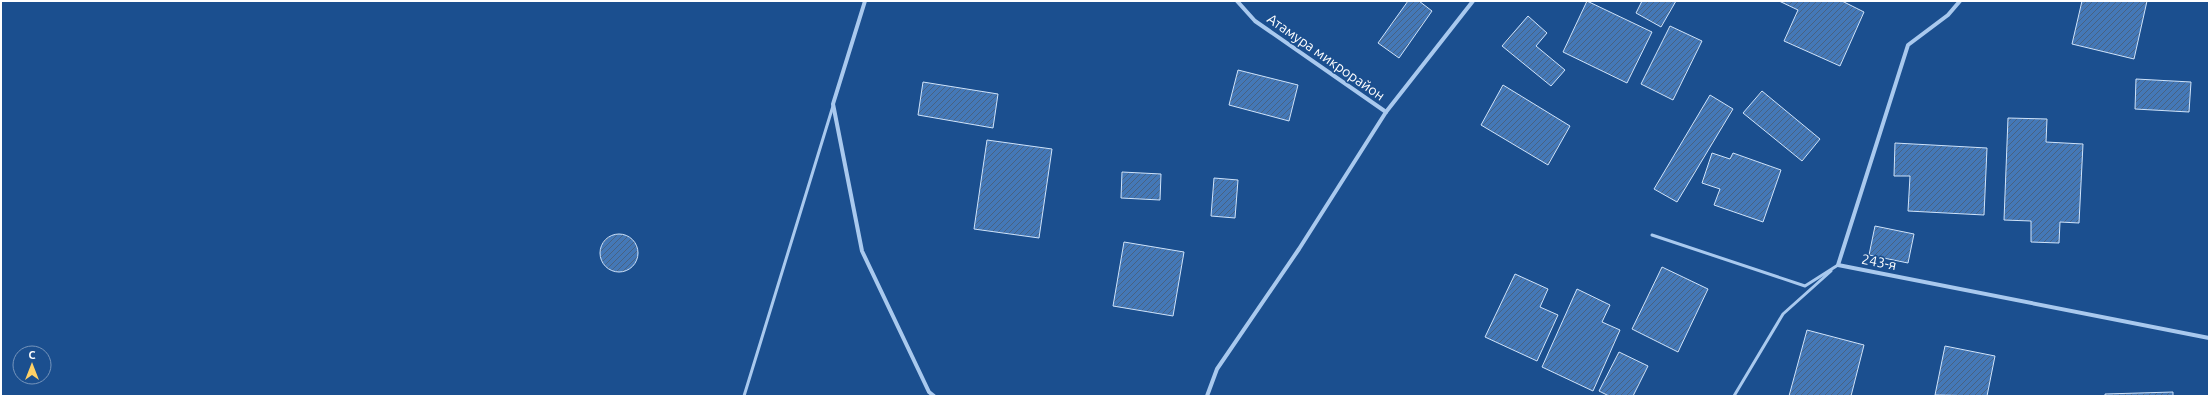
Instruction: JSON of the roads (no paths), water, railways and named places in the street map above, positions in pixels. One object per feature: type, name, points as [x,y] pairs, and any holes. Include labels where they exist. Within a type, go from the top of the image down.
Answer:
[{"type":"street","points":[[865,1],[833,104],[862,251],[929,392],[934,396]]},
{"type":"street","name":"Атамура микрорайон","points":[[1237,1],[1255,21],[1386,112]]},
{"type":"street","points":[[1207,396],[1217,369],[1299,249],[1386,112],[1473,1]]},
{"type":"street","name":"243-я","points":[[1960,1],[1948,15],[1908,45],[1838,265],[2209,338]]},
{"type":"lane","points":[[744,396],[833,104]]},
{"type":"lane","points":[[1652,235],[1805,286],[1838,265]]},
{"type":"lane","points":[[1734,396],[1783,314],[1838,265]]}]
